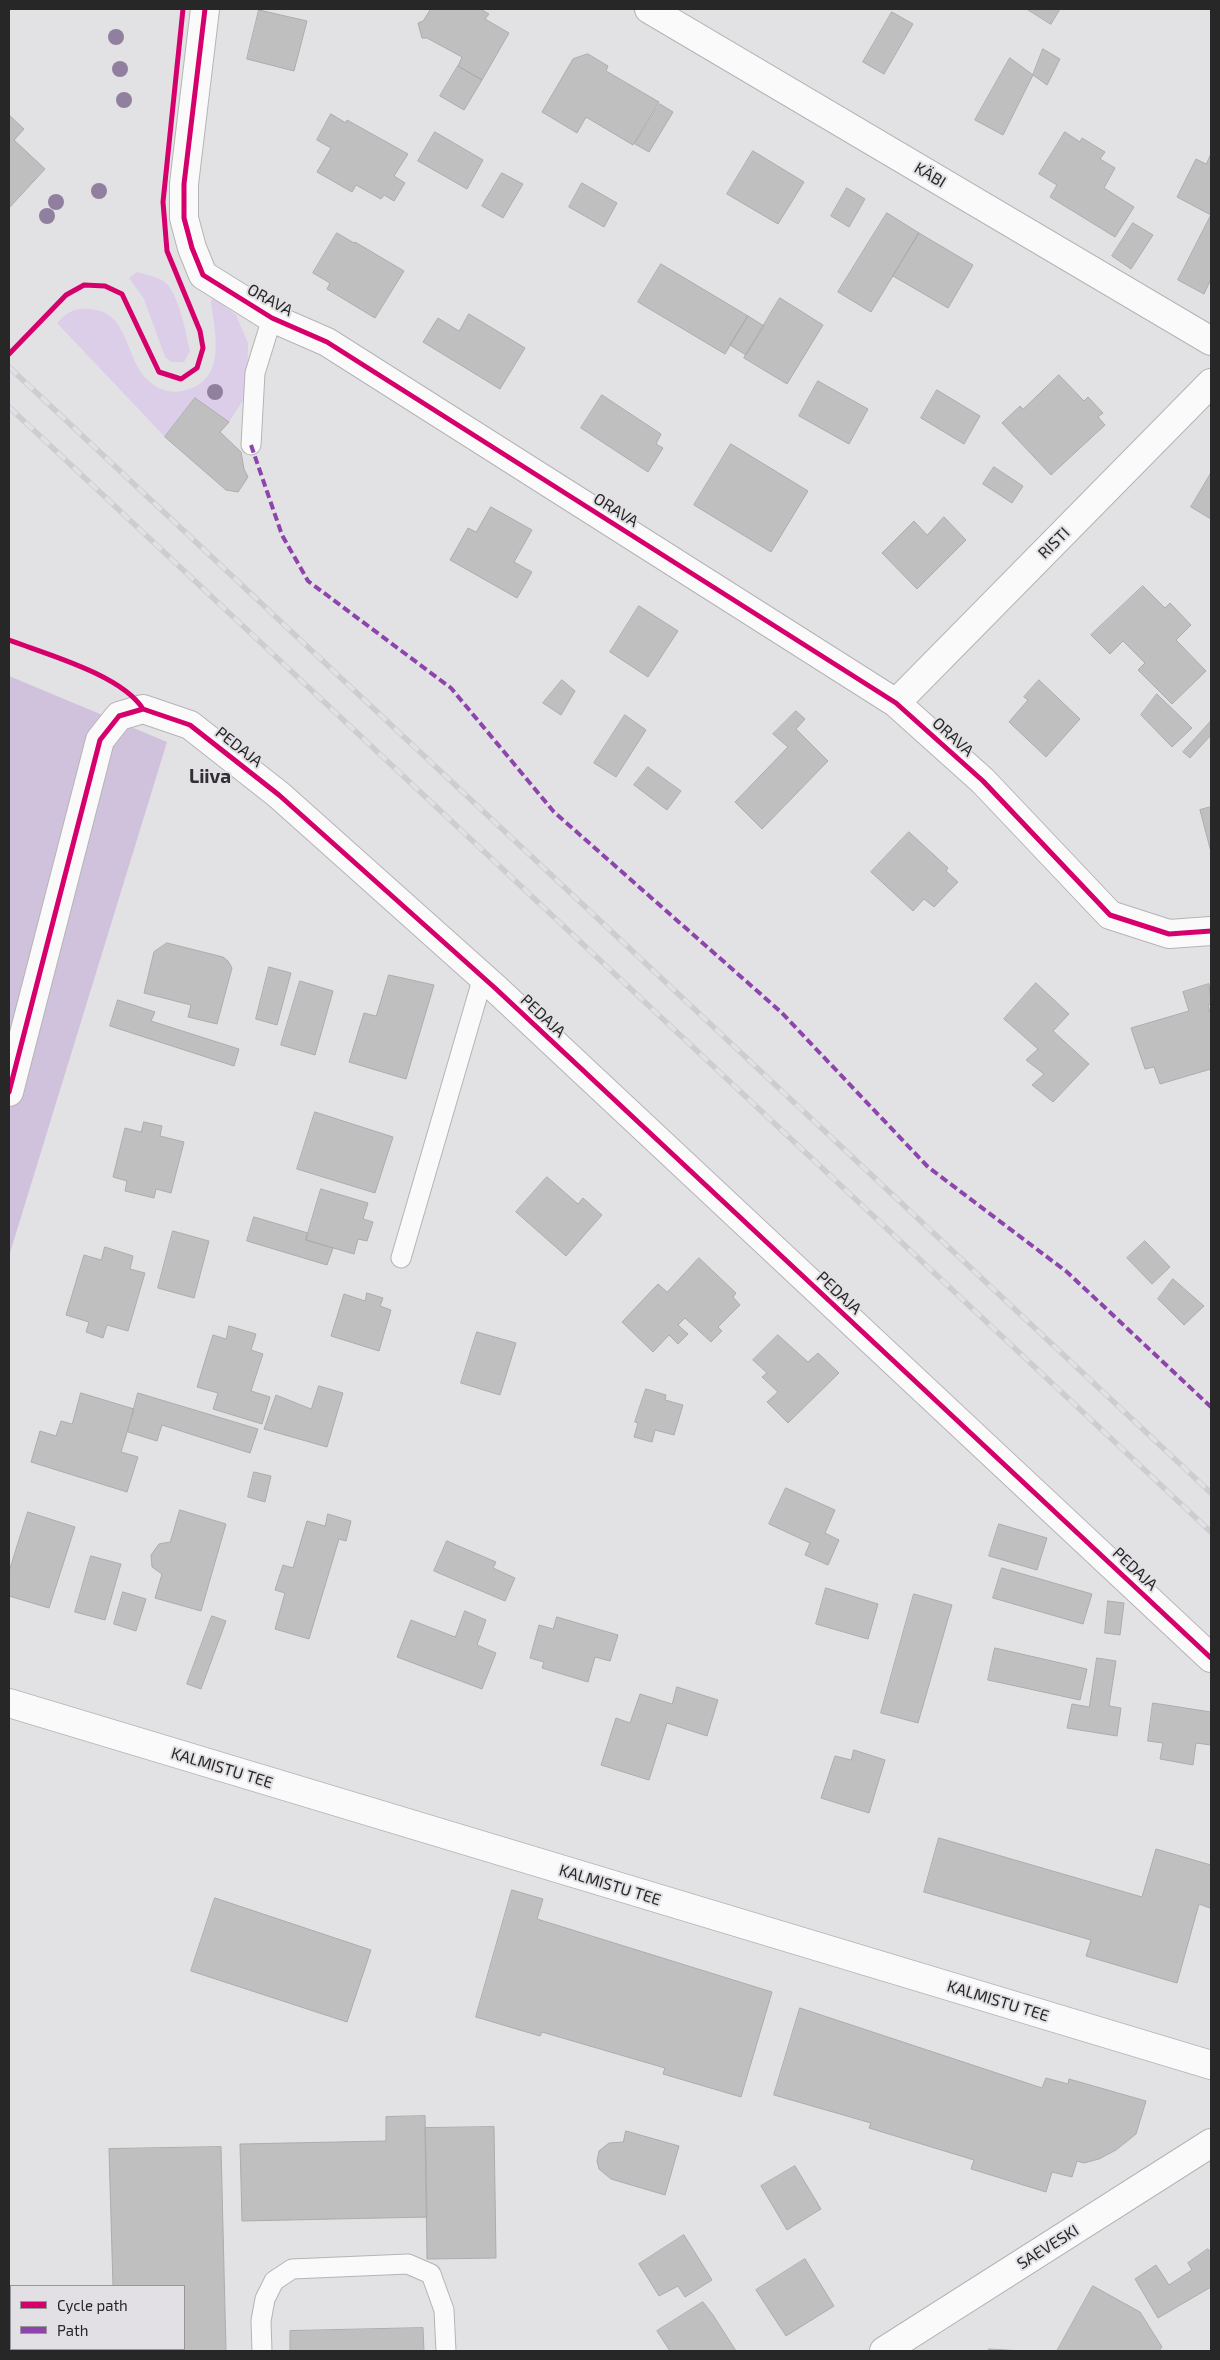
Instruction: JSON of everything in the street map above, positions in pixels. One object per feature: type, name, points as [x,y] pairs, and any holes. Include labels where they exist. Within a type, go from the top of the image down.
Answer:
[{"type":"street","name":"ORAVA","points":[[205,9],[184,184],[184,218],[192,248],[203,275],[272,318],[327,342],[896,703],[983,781],[1110,915],[1168,934],[1211,931]]},
{"type":"street","name":"KÄBI","points":[[649,9],[1211,341]]},
{"type":"street","name":"RISTI","points":[[896,703],[1211,383]]},
{"type":"street","name":"PEDAJA","points":[[9,1092],[100,740],[119,716],[142,709],[190,725],[279,796],[483,977],[1211,1658]]},
{"type":"street","name":"KALMISTU TEE","points":[[9,1703],[1211,2065]]},
{"type":"street","name":"SAEVESKI","points":[[884,2351],[1211,2143]]},
{"type":"lane","points":[[251,445],[255,373],[272,318]]},
{"type":"lane","points":[[401,1258],[483,977]]},
{"type":"lane","points":[[262,2351],[262,2321],[265,2299],[274,2281],[292,2269],[408,2264],[431,2274],[444,2310],[446,2351]]},
{"type":"shaded area","points":[[137,272],[161,280],[167,284],[175,297],[182,316],[190,351],[184,362],[171,362],[165,357],[144,299],[129,278]]},
{"type":"shaded area","points":[[213,297],[236,315],[248,343],[247,394],[229,422],[194,398],[165,437],[57,323],[68,313],[80,309],[103,312],[113,319],[120,328],[135,362],[150,382],[158,388],[176,392],[199,384],[208,376],[213,365],[216,341],[211,302]]},
{"type":"shaded area","points":[[9,676],[167,742],[9,1256]]},
{"type":"building","points":[[431,9],[480,9],[489,14],[485,19],[509,33],[482,80],[458,66],[462,57],[427,38],[422,38],[418,23],[423,21]]},
{"type":"building","points":[[1027,9],[1060,9],[1051,24]]},
{"type":"building","points":[[259,10],[307,21],[294,71],[247,59]]},
{"type":"building","points":[[892,12],[913,24],[884,74],[863,62]]},
{"type":"building","points":[[1043,49],[1060,59],[1047,85],[1033,75]]},
{"type":"building","points":[[588,54],[608,66],[606,71],[659,102],[633,145],[586,117],[577,133],[542,112],[573,59]]},
{"type":"building","points":[[1010,58],[1033,75],[1003,135],[975,120]]},
{"type":"building","points":[[458,66],[482,80],[464,110],[440,96]]},
{"type":"building","points":[[660,104],[673,112],[649,152],[635,144]]},
{"type":"building","points":[[331,114],[346,123],[347,120],[408,154],[394,176],[405,183],[394,201],[384,195],[381,199],[356,185],[352,192],[317,172],[331,148],[317,140]]},
{"type":"building","points":[[9,115],[24,129],[14,140],[45,169],[9,208]]},
{"type":"building","points":[[435,132],[483,160],[467,189],[418,161]]},
{"type":"building","points":[[1065,132],[1080,142],[1082,138],[1105,152],[1100,159],[1115,168],[1104,188],[1134,207],[1115,237],[1050,197],[1057,185],[1039,174]]},
{"type":"building","points":[[753,151],[804,182],[778,224],[727,194]]},
{"type":"building","points":[[1211,154],[1211,215],[1177,197],[1196,159],[1206,164]]},
{"type":"building","points":[[502,173],[523,184],[503,218],[482,206]]},
{"type":"building","points":[[582,183],[617,203],[604,227],[569,207]]},
{"type":"building","points":[[847,188],[865,199],[849,227],[831,216]]},
{"type":"building","points":[[887,213],[919,233],[871,312],[838,292]]},
{"type":"building","points":[[1211,215],[1211,279],[1204,294],[1178,280]]},
{"type":"building","points":[[1133,223],[1153,235],[1131,269],[1112,256]]},
{"type":"building","points":[[337,233],[404,271],[375,318],[327,289],[330,283],[313,273]]},
{"type":"building","points":[[919,233],[973,265],[948,308],[893,276]]},
{"type":"building","points":[[661,264],[748,316],[725,354],[638,302]]},
{"type":"building","points":[[780,298],[823,325],[787,384],[744,358]]},
{"type":"building","points":[[469,314],[525,348],[500,389],[423,342],[438,318],[459,331]]},
{"type":"building","points":[[748,316],[764,326],[746,355],[730,345]]},
{"type":"building","points":[[1059,375],[1084,401],[1088,397],[1103,413],[1098,417],[1105,425],[1051,475],[1002,423],[1020,406],[1023,409]]},
{"type":"building","points":[[818,381],[868,409],[849,444],[799,416]]},
{"type":"building","points":[[937,390],[980,416],[964,444],[921,418]]},
{"type":"building","points":[[602,395],[661,434],[656,444],[663,448],[648,472],[581,428]]},
{"type":"building","points":[[195,398],[229,422],[220,432],[241,452],[244,469],[248,477],[238,492],[226,490],[165,437]]},
{"type":"building","points":[[731,444],[808,491],[771,552],[694,505]]},
{"type":"building","points":[[994,467],[1023,486],[1012,503],[983,484]]},
{"type":"building","points":[[1211,473],[1211,519],[1191,507]]},
{"type":"building","points":[[491,507],[532,530],[514,562],[532,572],[517,598],[450,560],[468,528],[476,532]]},
{"type":"building","points":[[944,517],[966,540],[917,589],[882,553],[914,521],[927,535]]},
{"type":"building","points":[[1143,586],[1165,608],[1170,603],[1191,625],[1176,640],[1206,671],[1172,704],[1138,670],[1145,663],[1123,641],[1110,654],[1091,635]]},
{"type":"building","points":[[639,606],[678,631],[648,677],[610,652]]},
{"type":"building","points":[[562,680],[575,691],[561,715],[543,703]]},
{"type":"building","points":[[1039,680],[1080,719],[1046,757],[1009,722],[1028,700],[1024,697]]},
{"type":"building","points":[[1157,694],[1192,728],[1172,747],[1141,715]]},
{"type":"building","points":[[796,711],[805,719],[796,729],[828,761],[762,829],[735,802],[788,747],[773,734]]},
{"type":"building","points":[[625,715],[646,730],[616,777],[594,763]]},
{"type":"building","points":[[1211,721],[1211,735],[1190,758],[1183,752]]},
{"type":"building","points":[[648,767],[681,791],[667,810],[634,785]]},
{"type":"building","points":[[1211,807],[1211,852],[1200,810]]},
{"type":"building","points":[[909,832],[948,868],[946,871],[958,882],[934,907],[924,899],[913,911],[871,872]]},
{"type":"building","points":[[167,943],[223,957],[228,961],[232,968],[217,1024],[188,1017],[191,1005],[144,993],[154,952]]},
{"type":"building","points":[[269,967],[291,973],[277,1025],[256,1019]]},
{"type":"building","points":[[389,975],[434,985],[406,1079],[349,1062],[364,1013],[376,1016]]},
{"type":"building","points":[[300,981],[333,991],[315,1055],[281,1045]]},
{"type":"building","points":[[1036,983],[1069,1014],[1053,1031],[1089,1064],[1053,1102],[1032,1085],[1044,1074],[1026,1060],[1038,1049],[1004,1019]]},
{"type":"building","points":[[1209,984],[1211,1004],[1208,1005],[1211,1016],[1211,1069],[1160,1084],[1154,1067],[1145,1069],[1131,1028],[1189,1011],[1183,992]]},
{"type":"building","points":[[118,1000],[155,1012],[151,1021],[239,1049],[234,1066],[110,1026]]},
{"type":"building","points":[[315,1112],[393,1137],[375,1193],[297,1169]]},
{"type":"building","points":[[144,1122],[162,1126],[160,1136],[184,1142],[171,1193],[156,1189],[154,1198],[125,1191],[127,1181],[113,1177],[125,1128],[141,1132]]},
{"type":"building","points":[[547,1177],[578,1204],[583,1198],[602,1215],[566,1256],[516,1212]]},
{"type":"building","points":[[321,1189],[368,1203],[363,1219],[373,1222],[367,1241],[358,1239],[354,1254],[306,1240]]},
{"type":"building","points":[[254,1217],[308,1233],[306,1240],[333,1248],[327,1265],[247,1241]]},
{"type":"building","points":[[173,1231],[209,1241],[194,1298],[158,1288]]},
{"type":"building","points":[[1145,1241],[1170,1267],[1152,1284],[1127,1258]]},
{"type":"building","points":[[105,1247],[133,1256],[130,1269],[145,1273],[128,1331],[107,1325],[103,1338],[86,1332],[89,1322],[66,1315],[84,1255],[101,1260]]},
{"type":"building","points":[[699,1258],[736,1293],[733,1297],[740,1305],[718,1327],[722,1331],[711,1342],[685,1318],[678,1325],[688,1334],[678,1344],[669,1335],[653,1352],[622,1322],[658,1284],[667,1292]]},
{"type":"building","points":[[1173,1279],[1204,1306],[1184,1325],[1158,1299]]},
{"type":"building","points":[[367,1293],[383,1298],[380,1306],[391,1310],[379,1351],[331,1336],[344,1294],[365,1301]]},
{"type":"building","points":[[229,1326],[256,1334],[251,1350],[263,1354],[251,1391],[270,1397],[262,1424],[213,1409],[218,1393],[197,1387],[213,1335],[226,1339]]},
{"type":"building","points":[[477,1332],[516,1343],[500,1395],[461,1383]]},
{"type":"building","points":[[778,1335],[808,1362],[818,1353],[839,1373],[788,1423],[767,1402],[778,1392],[762,1377],[767,1373],[753,1360]]},
{"type":"building","points":[[319,1386],[343,1393],[327,1447],[264,1429],[276,1395],[311,1409]]},
{"type":"building","points":[[646,1389],[666,1395],[665,1400],[683,1405],[674,1435],[655,1430],[652,1442],[634,1437],[638,1423],[635,1422]]},
{"type":"building","points":[[81,1393],[134,1409],[121,1452],[138,1457],[127,1492],[31,1462],[40,1431],[56,1436],[61,1421],[72,1424]]},
{"type":"building","points":[[138,1393],[258,1429],[250,1453],[162,1425],[157,1441],[128,1432]]},
{"type":"building","points":[[254,1472],[271,1476],[265,1502],[248,1497]]},
{"type":"building","points":[[786,1488],[835,1510],[825,1533],[839,1540],[828,1565],[805,1555],[810,1543],[769,1524]]},
{"type":"building","points":[[180,1510],[226,1524],[201,1611],[155,1598],[162,1574],[152,1567],[151,1555],[159,1544],[170,1542]]},
{"type":"building","points":[[28,1512],[75,1527],[49,1608],[9,1596],[9,1572]]},
{"type":"building","points":[[328,1514],[351,1521],[346,1541],[339,1539],[309,1639],[275,1629],[285,1593],[275,1590],[283,1565],[293,1568],[307,1521],[325,1526]]},
{"type":"building","points":[[999,1524],[1047,1538],[1037,1570],[989,1556]]},
{"type":"building","points":[[447,1541],[496,1562],[493,1568],[515,1578],[505,1601],[434,1571]]},
{"type":"building","points":[[91,1556],[121,1564],[105,1620],[75,1612]]},
{"type":"building","points":[[1002,1568],[1092,1594],[1083,1624],[993,1598]]},
{"type":"building","points":[[826,1588],[878,1604],[868,1639],[816,1624]]},
{"type":"building","points":[[123,1592],[146,1599],[136,1631],[114,1624]]},
{"type":"building","points":[[914,1594],[952,1605],[918,1723],[881,1713]]},
{"type":"building","points":[[1108,1601],[1124,1603],[1120,1635],[1105,1633]]},
{"type":"building","points":[[465,1611],[486,1620],[477,1645],[496,1653],[482,1689],[397,1657],[411,1620],[455,1637]]},
{"type":"building","points":[[212,1616],[226,1621],[201,1689],[187,1684]]},
{"type":"building","points":[[557,1617],[618,1635],[610,1661],[595,1657],[588,1682],[542,1668],[544,1662],[530,1658],[539,1625],[553,1629]]},
{"type":"building","points":[[995,1648],[1087,1669],[1080,1700],[988,1680]]},
{"type":"building","points":[[1097,1658],[1116,1661],[1109,1706],[1121,1708],[1117,1736],[1067,1728],[1072,1704],[1089,1707]]},
{"type":"building","points":[[677,1687],[718,1700],[707,1736],[667,1723],[649,1780],[601,1765],[616,1718],[630,1723],[640,1694],[672,1704]]},
{"type":"building","points":[[1153,1703],[1211,1712],[1211,1745],[1196,1743],[1193,1765],[1160,1759],[1163,1743],[1148,1741]]},
{"type":"building","points":[[854,1750],[885,1760],[869,1813],[821,1798],[835,1756],[851,1760]]},
{"type":"building","points":[[939,1838],[1142,1897],[1156,1849],[1211,1865],[1210,1908],[1199,1904],[1177,1983],[1086,1956],[1091,1940],[924,1892]]},
{"type":"building","points":[[512,1890],[543,1899],[537,1919],[772,1992],[741,2097],[663,2074],[665,2068],[542,2032],[540,2036],[476,2017]]},
{"type":"building","points":[[215,1898],[371,1950],[347,2022],[191,1971]]},
{"type":"building","points":[[800,2008],[1042,2088],[1046,2078],[1068,2084],[1069,2079],[1146,2101],[1136,2134],[1116,2150],[1099,2159],[1084,2163],[1077,2161],[1072,2177],[1052,2172],[1046,2192],[971,2169],[974,2160],[869,2128],[871,2123],[774,2095]]},
{"type":"building","points":[[425,2116],[427,2217],[242,2221],[240,2144],[386,2141],[386,2117]]},
{"type":"building","points":[[494,2127],[496,2258],[427,2259],[425,2128]]},
{"type":"building","points":[[626,2131],[679,2146],[665,2195],[611,2179],[599,2169],[597,2161],[599,2151],[609,2143],[623,2142]]},
{"type":"building","points":[[221,2147],[226,2351],[115,2351],[185,2350],[185,2285],[113,2285],[109,2149]]},
{"type":"building","points":[[795,2166],[821,2209],[787,2230],[761,2186]]},
{"type":"building","points":[[684,2235],[712,2280],[685,2297],[678,2286],[659,2296],[639,2264]]},
{"type":"building","points":[[1208,2249],[1211,2253],[1211,2287],[1158,2318],[1135,2279],[1156,2265],[1169,2285],[1192,2270],[1188,2263]]},
{"type":"building","points":[[805,2259],[834,2306],[786,2336],[756,2290]]},
{"type":"building","points":[[1093,2286],[1140,2312],[1162,2347],[1159,2351],[1057,2351]]},
{"type":"building","points":[[703,2302],[736,2351],[670,2351],[657,2331]]},
{"type":"building","points":[[10,2315],[10,2350],[23,2351],[9,2351]]},
{"type":"building","points":[[423,2328],[424,2351],[290,2351],[290,2331]]},
{"type":"building","points":[[989,2349],[1024,2351],[988,2351]]},
{"type":"railway","points":[[9,367],[1211,1493]]},
{"type":"railway","points":[[9,407],[1211,1532]]},
{"type":"marked path","points":[[251,445],[282,535],[308,581],[451,688],[554,812],[781,1012],[928,1167],[1067,1272],[1211,1407]]},
{"type":"cycle path","points":[[9,354],[66,295],[84,285],[105,286],[122,294],[159,372],[181,379],[197,368],[203,348],[200,331],[167,251],[163,202],[183,9]]},
{"type":"cycle path","points":[[205,9],[184,184],[184,218],[192,248],[203,275],[272,318],[327,342],[896,703],[983,781],[1110,915],[1169,934],[1211,931]]},
{"type":"cycle path","points":[[9,640],[62,659],[101,676],[133,697],[143,709]]},
{"type":"cycle path","points":[[9,1092],[100,740],[119,716],[143,709],[190,725],[279,795],[495,988],[1211,1658]]},
{"type":"district","name":"Liiva","points":[[210,777]]}]
